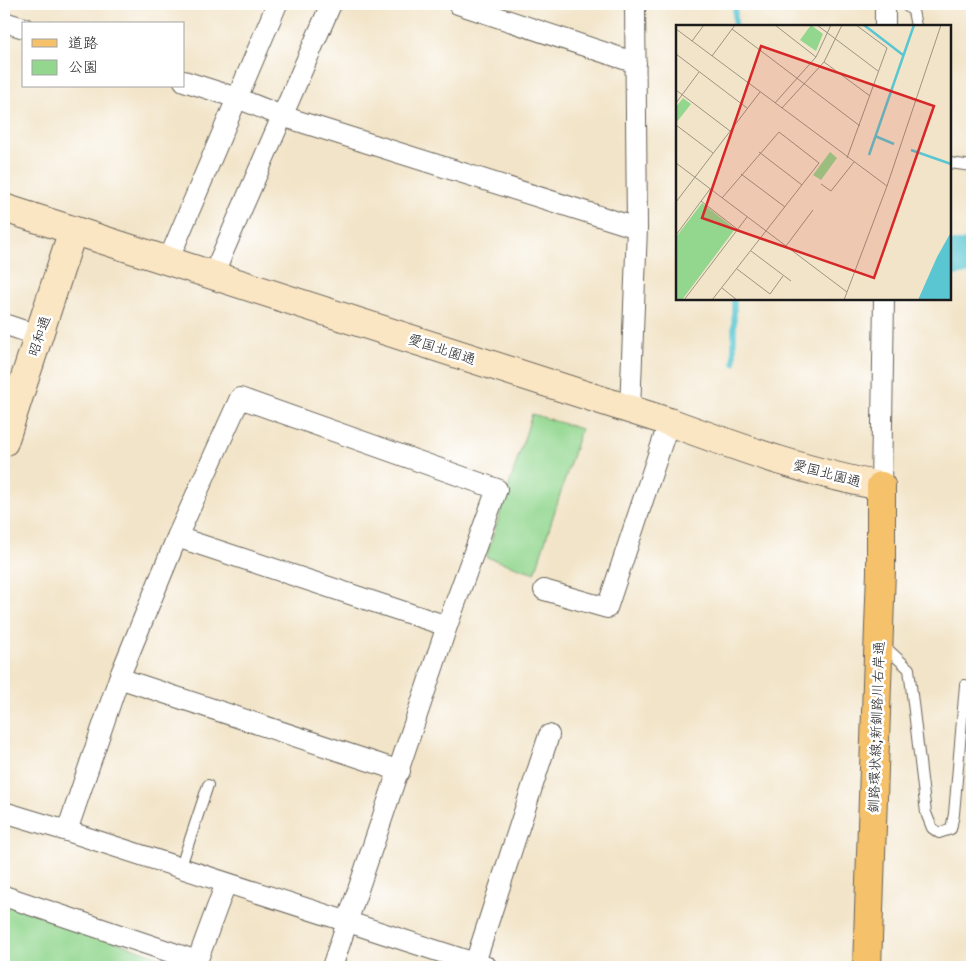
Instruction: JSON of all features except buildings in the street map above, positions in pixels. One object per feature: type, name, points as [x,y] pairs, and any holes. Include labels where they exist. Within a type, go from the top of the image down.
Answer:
[{"type":"main road","name":"釧路環状線;新釧路川右岸通","points":[[867,967],[879,641],[881,486]]},
{"type":"street","points":[[168,261],[277,4]]},
{"type":"street","points":[[213,275],[331,4]]},
{"type":"street","points":[[458,4],[636,64]]},
{"type":"street","points":[[630,410],[637,228],[635,4]]},
{"type":"street","points":[[885,4],[885,25]]},
{"type":"street","points":[[4,22],[22,27]]},
{"type":"street","points":[[185,81],[237,98],[282,116],[637,228]]},
{"type":"street","name":"愛国北園通","points":[[4,208],[669,422],[722,441],[842,479],[881,486]]},
{"type":"street","name":"昭和通","points":[[4,442],[73,230]]},
{"type":"street","points":[[881,486],[884,300]]},
{"type":"street","points":[[4,324],[39,336]]},
{"type":"street","points":[[67,831],[119,678],[177,537],[240,398],[497,489],[448,626],[332,967]]},
{"type":"street","points":[[544,590],[607,608],[669,422]]},
{"type":"street","points":[[177,537],[448,626]]},
{"type":"street","points":[[119,678],[400,770]]},
{"type":"street","points":[[4,812],[481,965],[549,735]]},
{"type":"street","points":[[4,896],[196,964],[226,883]]},
{"type":"lane","points":[[904,4],[913,12],[916,25]]},
{"type":"lane","points":[[951,163],[972,166]]},
{"type":"lane","points":[[879,641],[909,669],[926,813],[932,828],[940,833],[951,829],[954,814],[965,685]]},
{"type":"lane","points":[[180,869],[208,785]]},
{"type":"green space","points":[[532,414],[581,429],[535,573],[486,557]]},
{"type":"green space","points":[[4,903],[189,967],[4,967]]},
{"type":"waterway","points":[[735,4],[735,25]]},
{"type":"waterway","points":[[951,259],[972,256]]},
{"type":"waterway","points":[[734,300],[734,363]]}]
